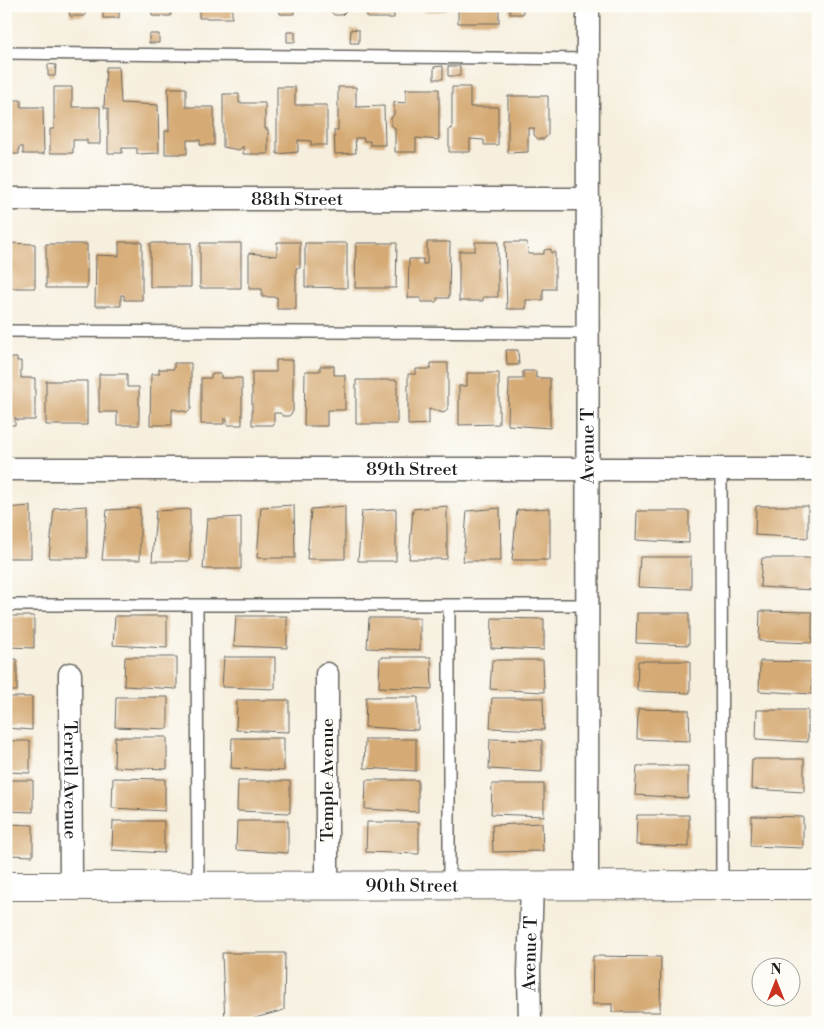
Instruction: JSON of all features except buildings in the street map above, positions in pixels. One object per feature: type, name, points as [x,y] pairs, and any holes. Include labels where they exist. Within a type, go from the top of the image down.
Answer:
[{"type":"street","name":"Avenue T","points":[[587,886],[588,6]]},
{"type":"street","name":"88th Street","points":[[6,199],[588,199]]},
{"type":"street","name":"89th Street","points":[[6,469],[818,469]]},
{"type":"street","name":"Terrell Avenue","points":[[70,674],[71,886]]},
{"type":"street","name":"Temple Avenue","points":[[327,674],[328,886]]},
{"type":"street","name":"90th Street","points":[[6,886],[818,885]]},
{"type":"street","name":"Avenue T","points":[[530,1023],[529,972],[532,886]]},
{"type":"lane","points":[[6,53],[588,59]]},
{"type":"lane","points":[[6,331],[587,332]]},
{"type":"lane","points":[[721,470],[722,886]]},
{"type":"lane","points":[[6,605],[587,605]]},
{"type":"lane","points":[[197,605],[198,886]]},
{"type":"lane","points":[[449,605],[449,886]]}]
